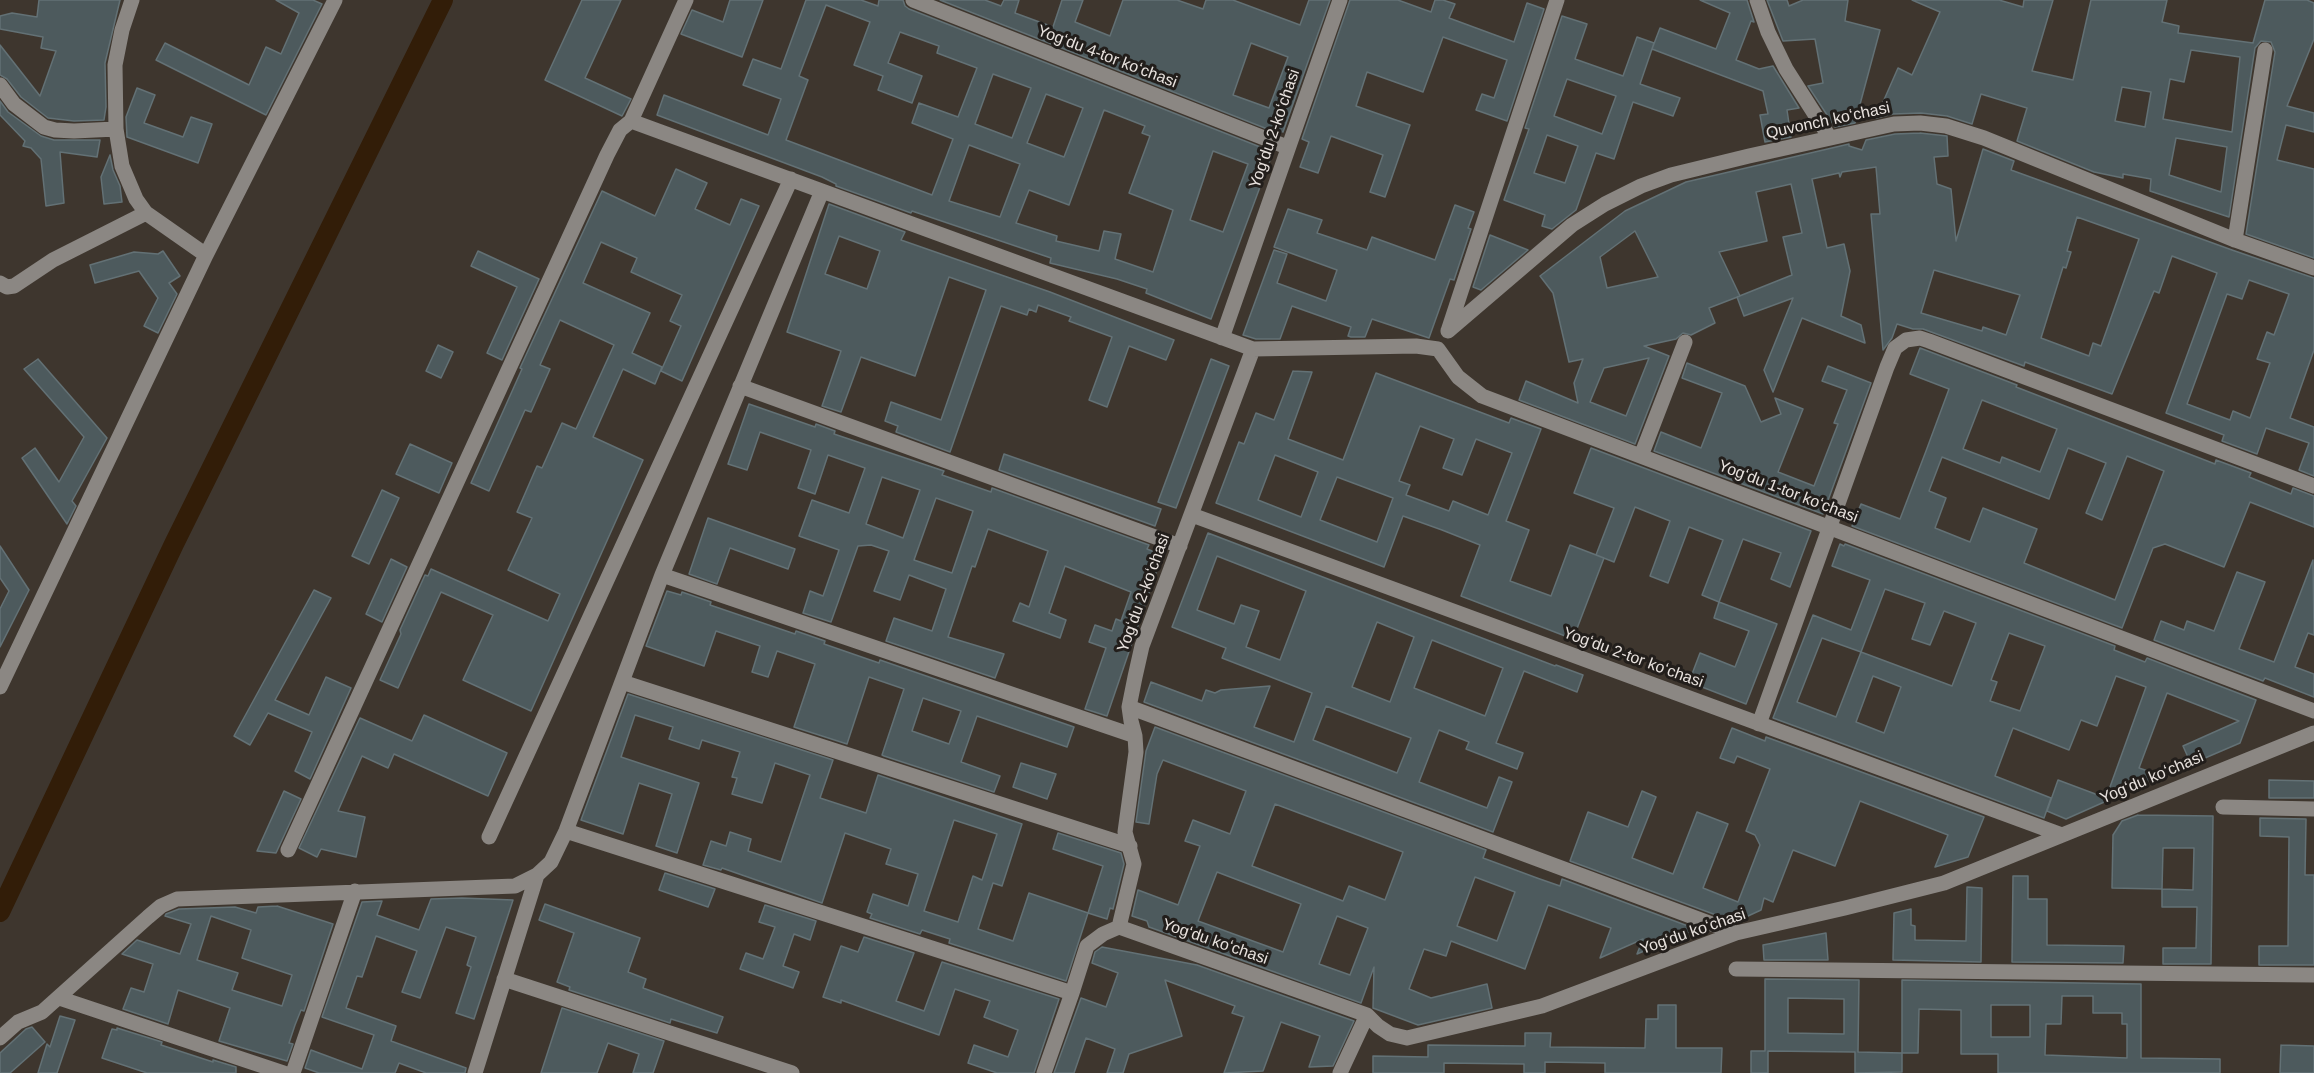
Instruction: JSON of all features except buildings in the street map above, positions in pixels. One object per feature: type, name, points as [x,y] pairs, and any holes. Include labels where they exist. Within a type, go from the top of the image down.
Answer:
[{"type":"street","points":[[132,0],[122,30],[115,65],[118,150],[127,180],[146,213],[206,255]]},
{"type":"street","points":[[0,687],[206,255],[335,0]]},
{"type":"street","points":[[288,850],[606,155],[620,130],[631,121],[686,0]]},
{"type":"street","name":"Yogʻdu 4-tor koʻchasi","points":[[913,0],[1287,147]]},
{"type":"street","name":"Yogʻdu 2-koʻchasi","points":[[1222,338],[1340,0]]},
{"type":"street","points":[[631,121],[1254,349],[1416,346],[1438,350],[1448,331],[1557,0]]},
{"type":"street","points":[[1757,0],[1768,32],[1786,69],[1830,138]]},
{"type":"street","points":[[2235,240],[2265,50]]},
{"type":"street","points":[[0,85],[14,104],[44,127],[74,131],[116,129]]},
{"type":"street","name":"Quvonch koʻchasi","points":[[1448,331],[1572,225],[1623,195],[1671,175],[1893,124],[1920,123],[1946,126],[1984,138],[2235,240],[2314,268]]},
{"type":"street","points":[[489,837],[791,179]]},
{"type":"street","points":[[0,1038],[18,1022],[42,1012],[161,906],[177,899],[515,886],[537,875],[551,862],[566,831],[662,575],[822,191]]},
{"type":"street","points":[[0,284],[7,287],[14,286],[53,260],[146,213]]},
{"type":"street","points":[[1759,724],[1895,348],[1913,338],[1929,340],[2314,486]]},
{"type":"street","points":[[1641,456],[1685,342]]},
{"type":"street","name":"Yogʻdu 2-koʻchasi","points":[[1119,927],[1134,873],[1133,856],[1125,832],[1136,752],[1130,707],[1142,646],[1254,349]]},
{"type":"street","name":"Yogʻdu 1-tor koʻchasi","points":[[1438,350],[1458,377],[1482,396],[2314,711]]},
{"type":"street","points":[[740,386],[1180,546]]},
{"type":"street","name":"Yogʻdu 2-tor koʻchasi","points":[[1191,515],[2062,836]]},
{"type":"street","points":[[662,575],[1135,736]]},
{"type":"street","points":[[622,682],[1130,846]]},
{"type":"street","points":[[1130,707],[1736,933]]},
{"type":"street","name":"Yogʻdu koʻchasi","points":[[1119,927],[1367,1015],[1390,1034],[1407,1038],[1542,1006],[1736,933],[1944,883],[2225,767],[2314,733]]},
{"type":"street","points":[[2223,807],[2314,809]]},
{"type":"street","points":[[566,831],[1072,993]]},
{"type":"street","points":[[475,1073],[537,875]]},
{"type":"street","points":[[293,1073],[355,891]]},
{"type":"street","points":[[1044,1073],[1087,946],[1103,934],[1119,927]]},
{"type":"street","points":[[1736,969],[2314,975]]},
{"type":"street","points":[[504,979],[792,1073]]},
{"type":"street","points":[[59,998],[284,1073]]},
{"type":"street","points":[[1341,1073],[1367,1015]]},
{"type":"waterway","points":[[0,912],[174,544],[443,0]]}]
